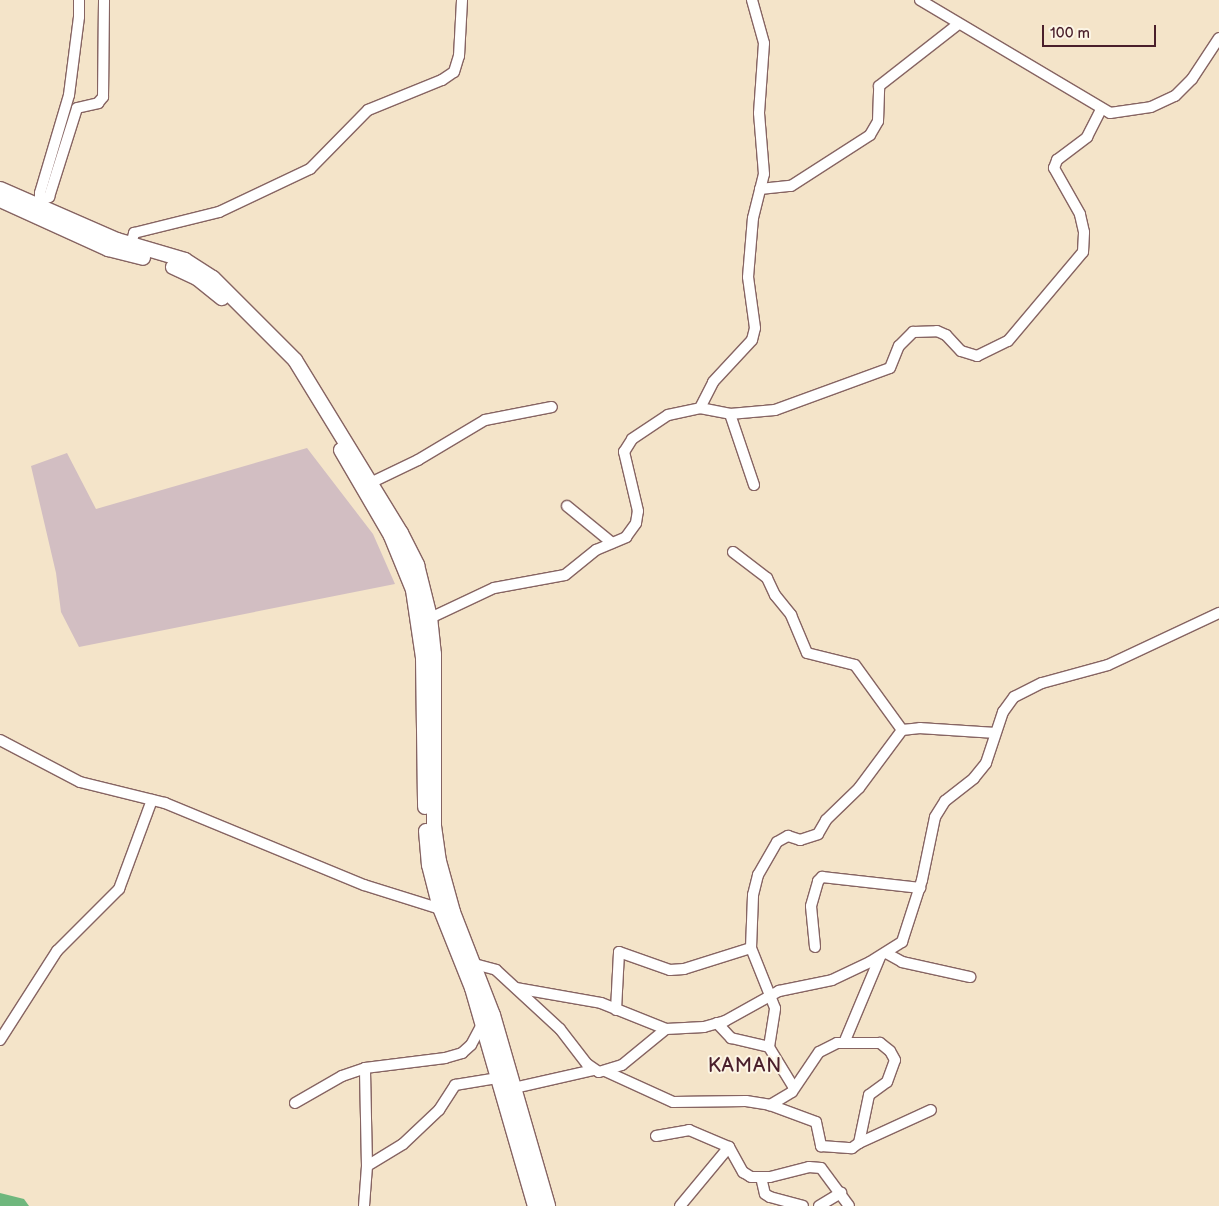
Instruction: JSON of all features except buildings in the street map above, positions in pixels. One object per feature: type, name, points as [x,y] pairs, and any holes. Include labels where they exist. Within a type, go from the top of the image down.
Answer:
[{"type":"main road","points":[[0,189],[40,207],[108,249],[129,250],[181,269],[197,278],[270,345],[290,369],[367,484],[406,568],[425,620],[425,827],[429,865],[467,962],[493,1014],[535,1206]]},
{"type":"main road","points":[[0,200],[40,207]]},
{"type":"main road","points":[[467,962],[483,1022],[508,1080],[548,1206]]},
{"type":"street","points":[[40,207],[40,193],[69,95],[80,17],[79,0]]},
{"type":"street","points":[[40,207],[49,197],[77,108],[98,103],[103,98],[104,0]]},
{"type":"street","points":[[129,250],[134,234],[219,212],[310,169],[368,110],[442,80],[454,72],[459,56],[462,0]]},
{"type":"street","points":[[700,408],[713,382],[752,340],[755,328],[748,277],[753,218],[764,174],[759,113],[764,43],[752,0]]},
{"type":"street","points":[[920,0],[957,25],[1101,110],[1132,112],[1175,96],[1192,79],[1219,38]]},
{"type":"street","points":[[760,189],[791,186],[870,135],[878,121],[878,86],[957,25]]},
{"type":"street","points":[[425,620],[494,588],[565,575],[596,550],[626,537],[636,523],[638,511],[624,452],[632,439],[668,415],[700,408],[730,414],[775,410],[883,372],[895,363],[899,346],[913,332],[937,331],[946,335],[961,351],[977,356],[1008,341],[1083,252],[1084,232],[1080,214],[1054,168],[1057,160],[1087,137],[1101,110]]},
{"type":"street","points":[[367,484],[485,420],[552,407]]},
{"type":"street","points":[[730,414],[754,485]]},
{"type":"street","points":[[568,506],[612,543]]},
{"type":"street","points":[[733,552],[767,578],[774,595],[791,615],[807,653],[855,664],[902,730]]},
{"type":"street","points":[[516,988],[558,993],[616,1010],[666,1029],[717,1023],[770,997],[778,991],[832,980],[883,955],[902,942],[920,888],[935,817],[945,801],[974,778],[986,763],[1003,712],[1014,697],[1028,689],[1108,665],[1219,612]]},
{"type":"street","points":[[794,1088],[769,1047],[776,1017],[751,948],[753,895],[758,875],[777,842],[788,836],[800,840],[818,834],[826,820],[859,788],[902,730],[920,728],[995,733]]},
{"type":"street","points":[[0,740],[80,782],[152,800],[364,885],[446,910]]},
{"type":"street","points":[[0,1040],[57,951],[117,892],[152,800]]},
{"type":"street","points":[[815,947],[811,906],[818,881],[822,876],[920,888]]},
{"type":"street","points":[[616,1010],[619,952],[670,970],[684,969],[751,948]]},
{"type":"street","points":[[883,955],[902,962],[970,978]]},
{"type":"street","points":[[844,1043],[883,955]]},
{"type":"street","points":[[467,962],[496,970],[560,1029],[599,1071],[673,1102],[746,1101],[770,1105],[812,1120],[821,1146],[827,1149],[856,1148],[859,1143],[870,1095],[887,1082],[895,1060],[880,1043],[844,1043],[819,1052],[794,1088],[770,1105]]},
{"type":"street","points":[[295,1103],[342,1076],[365,1068],[445,1058],[462,1053],[471,1045],[483,1022]]},
{"type":"street","points":[[717,1023],[731,1038],[769,1047]]},
{"type":"street","points":[[367,1166],[403,1144],[439,1110],[455,1085],[599,1071],[622,1065],[666,1029]]},
{"type":"street","points":[[364,1206],[367,1166],[365,1068]]},
{"type":"street","points":[[859,1143],[931,1110]]},
{"type":"street","points":[[656,1136],[689,1130],[729,1147],[743,1172],[751,1177],[761,1177],[810,1166],[821,1168],[849,1206]]},
{"type":"street","points":[[680,1206],[729,1147]]},
{"type":"street","points":[[761,1177],[765,1194],[803,1206]]},
{"type":"street","points":[[819,1206],[841,1193]]},
{"type":"shaded area","points":[[307,448],[373,534],[395,584],[79,647],[61,612],[56,573],[31,466],[67,453],[96,509]]},
{"type":"green space","points":[[0,1193],[24,1199],[29,1206],[0,1206]]},
{"type":"district","name":"KAMAN","points":[[745,1066]]}]
